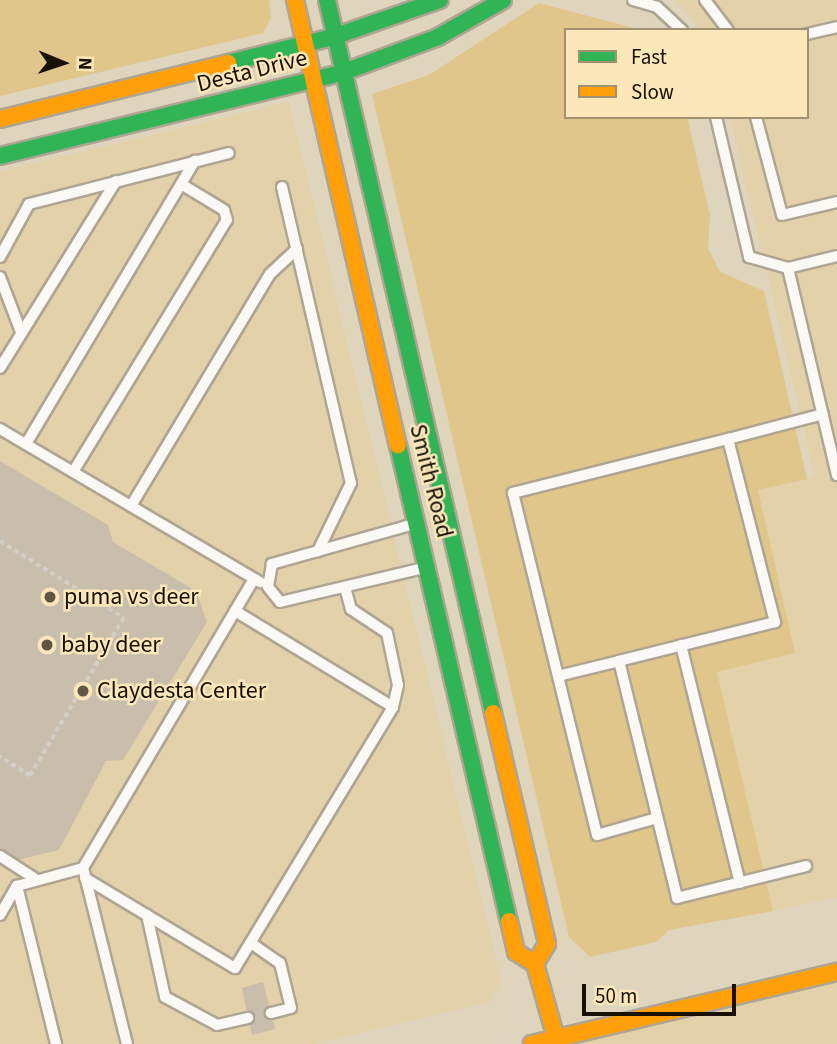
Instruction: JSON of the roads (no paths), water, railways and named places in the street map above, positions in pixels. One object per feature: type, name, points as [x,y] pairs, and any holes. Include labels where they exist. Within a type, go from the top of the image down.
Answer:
[{"type":"main road","name":"Smith Road","points":[[295,0],[430,567],[516,952],[535,964],[557,1041]]},
{"type":"main road","name":"Smith Road","points":[[327,0],[333,37],[344,72],[547,944],[535,964]]},
{"type":"main road","name":"Desta Drive","points":[[0,119],[333,37],[440,0]]},
{"type":"main road","name":"Desta Drive","points":[[0,156],[344,72],[438,37],[503,0]]},
{"type":"main road","points":[[532,1044],[557,1041],[837,972]]},
{"type":"lane","points":[[633,0],[657,7],[680,28]]},
{"type":"lane","points":[[705,0],[726,28]]},
{"type":"lane","points":[[809,34],[837,27]]},
{"type":"lane","points":[[716,119],[749,257],[764,266],[788,268],[837,256]]},
{"type":"lane","points":[[757,119],[782,215],[837,202]]},
{"type":"lane","points":[[0,257],[29,204],[229,153]]},
{"type":"lane","points":[[26,444],[195,161]]},
{"type":"lane","points":[[0,368],[116,181]]},
{"type":"lane","points":[[73,472],[227,220],[224,210],[181,184]]},
{"type":"lane","points":[[282,187],[351,483],[318,551]]},
{"type":"lane","points":[[131,506],[270,274],[297,248]]},
{"type":"lane","points":[[788,268],[837,475]]},
{"type":"lane","points":[[0,277],[21,332]]},
{"type":"lane","points":[[657,818],[597,835],[513,493],[822,414]]},
{"type":"lane","points":[[0,429],[268,587],[281,602],[457,561]]},
{"type":"lane","points":[[558,676],[775,622],[728,439]]},
{"type":"lane","points":[[268,587],[272,564],[447,515]]},
{"type":"lane","points":[[127,1044],[84,873],[254,579]]},
{"type":"lane","points":[[0,915],[18,886],[34,878],[84,873],[235,968],[393,707],[398,685],[387,633],[351,609],[345,587]]},
{"type":"lane","points":[[235,611],[393,707]]},
{"type":"lane","points":[[681,645],[740,883]]},
{"type":"lane","points":[[619,661],[677,898],[806,866]]},
{"type":"lane","points":[[0,856],[34,878]]},
{"type":"lane","points":[[18,886],[56,1044]]},
{"type":"lane","points":[[147,915],[165,997],[217,1025],[248,1018]]},
{"type":"lane","points":[[251,943],[280,963],[290,1008],[271,1013]]},
{"type":"place","name":"puma vs deer","points":[[50,597]]},
{"type":"place","name":"baby deer","points":[[47,645]]},
{"type":"place","name":"Claydesta Center","points":[[83,691]]}]
